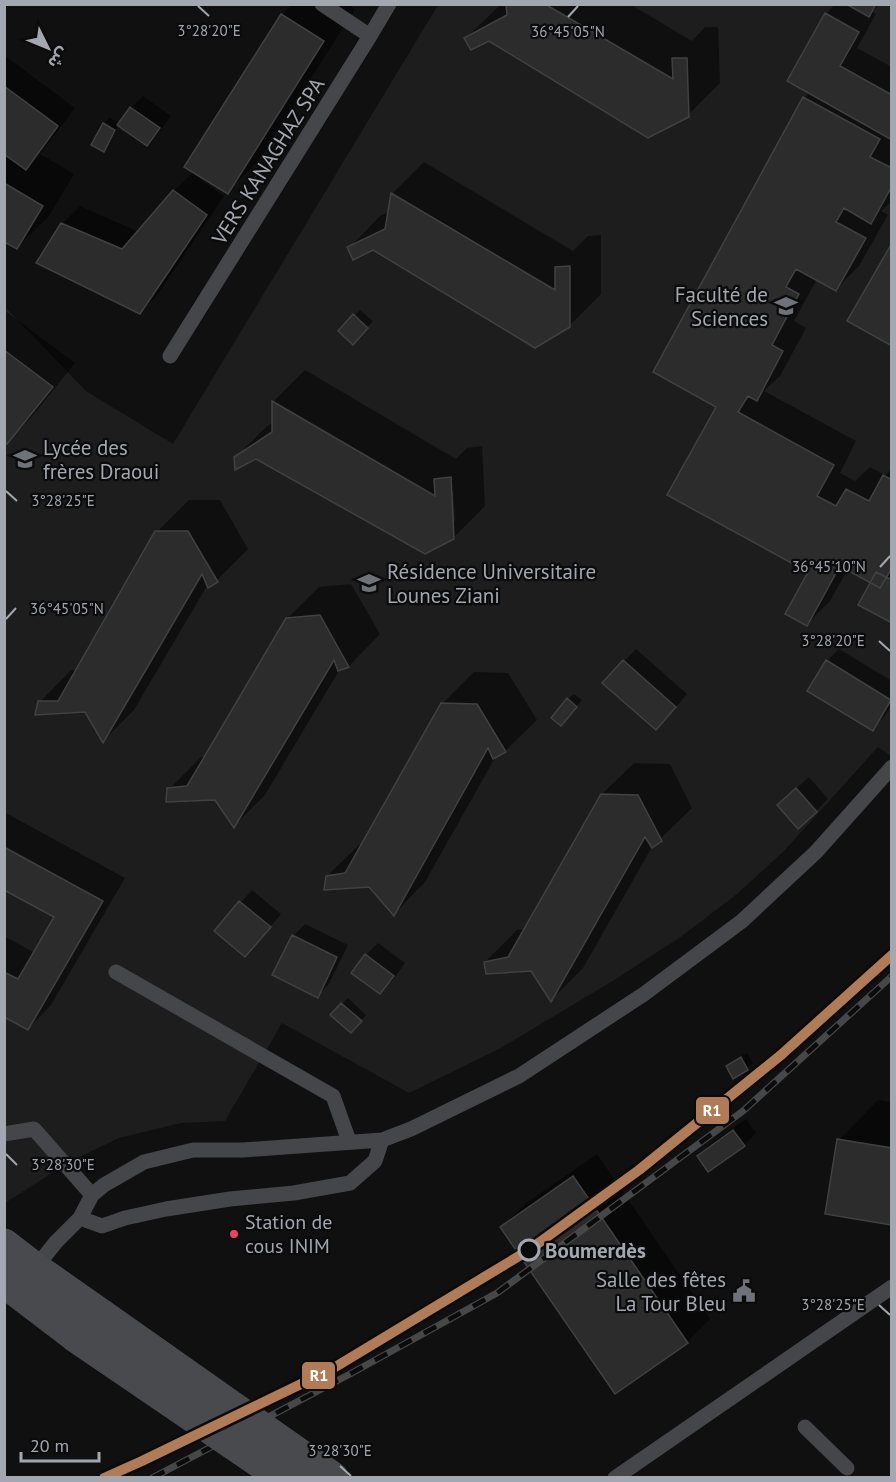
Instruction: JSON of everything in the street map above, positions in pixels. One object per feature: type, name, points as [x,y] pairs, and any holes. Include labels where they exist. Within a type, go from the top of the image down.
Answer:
[{"type":"main road","points":[[4,1245],[19,1280],[76,1336],[284,1478]]},
{"type":"main road","points":[[19,1280],[102,1316],[332,1478]]},
{"type":"lane","points":[[322,4],[370,36]]},
{"type":"lane","name":"VERS KANAGHAZ SPA","points":[[170,356],[389,4]]},
{"type":"lane","points":[[19,1280],[80,1218],[92,1195],[104,1185],[144,1162],[193,1150],[243,1150],[382,1140],[411,1129],[519,1076],[644,994],[742,921],[816,852],[891,766]]},
{"type":"lane","points":[[116,972],[333,1096],[349,1142]]},
{"type":"lane","points":[[4,1134],[34,1129],[92,1195]]},
{"type":"lane","points":[[80,1218],[102,1226],[125,1218],[166,1209],[230,1199],[294,1194],[350,1183],[375,1161],[382,1140]]},
{"type":"lane","points":[[615,1478],[891,1287]]},
{"type":"lane","points":[[805,1426],[847,1468]]},
{"type":"shaded area","name":"Résidence Universitaire Lounes Ziani","points":[[438,5],[891,5],[891,756],[878,747],[784,851],[737,894],[682,936],[616,979],[501,1048],[409,1093],[282,1023],[225,1121],[181,1123],[119,1138],[71,1161],[5,1203],[5,307],[86,391],[173,444]]},
{"type":"building","points":[[506,4],[545,4],[673,79],[672,58],[687,58],[689,117],[648,138],[489,41],[471,50],[464,38],[507,15]]},
{"type":"building","points":[[846,4],[876,4],[869,17]]},
{"type":"building","points":[[825,13],[859,32],[840,66],[892,95],[892,140],[787,81]]},
{"type":"building","points":[[281,14],[324,41],[228,194],[184,167]]},
{"type":"building","points":[[4,86],[58,126],[26,170],[4,154]]},
{"type":"building","points":[[803,97],[880,139],[870,157],[892,168],[892,186],[871,224],[844,208],[836,222],[866,238],[836,291],[796,269],[786,287],[799,294],[772,345],[783,351],[757,401],[748,396],[738,412],[834,465],[817,496],[836,506],[846,489],[869,501],[883,475],[892,480],[892,568],[880,588],[840,566],[807,626],[785,614],[808,572],[667,495],[716,407],[653,372]]},
{"type":"building","points":[[130,107],[160,128],[147,146],[117,125]]},
{"type":"building","points":[[103,123],[115,130],[104,152],[91,145]]},
{"type":"building","points":[[4,183],[43,206],[17,249],[4,242]]},
{"type":"building","points":[[173,190],[207,215],[140,314],[36,263],[61,223],[122,249]]},
{"type":"building","points":[[391,193],[555,290],[555,267],[570,266],[570,327],[535,348],[373,250],[353,260],[347,247],[385,229]]},
{"type":"building","points":[[892,243],[892,346],[847,321]]},
{"type":"building","points":[[353,314],[368,328],[353,345],[338,331]]},
{"type":"building","points":[[4,350],[53,387],[7,444],[4,442]]},
{"type":"building","points":[[272,401],[435,496],[434,479],[451,477],[454,539],[425,554],[256,459],[235,470],[234,457],[272,432]]},
{"type":"building","points":[[155,531],[188,531],[218,582],[208,588],[202,574],[103,743],[85,712],[35,715],[38,701],[58,701]]},
{"type":"building","points":[[876,572],[892,580],[892,623],[858,605]]},
{"type":"building","points":[[320,615],[349,667],[338,671],[334,660],[234,828],[215,800],[166,802],[167,788],[187,786],[286,618]]},
{"type":"building","points":[[623,660],[676,707],[656,730],[602,683]]},
{"type":"building","points":[[826,660],[891,700],[873,731],[807,691]]},
{"type":"building","points":[[567,698],[577,707],[561,726],[551,718]]},
{"type":"building","points":[[441,703],[477,704],[506,752],[493,759],[488,748],[394,916],[369,887],[324,890],[326,876],[345,873]]},
{"type":"building","points":[[796,788],[817,812],[798,829],[777,805]]},
{"type":"building","points":[[601,794],[638,795],[662,841],[652,848],[645,837],[551,1002],[531,971],[486,974],[484,962],[508,957]]},
{"type":"building","points":[[4,847],[103,901],[28,1030],[4,1017],[4,972],[18,979],[54,917],[4,890]]},
{"type":"building","points":[[239,901],[271,927],[245,957],[214,931]]},
{"type":"building","points":[[292,935],[337,957],[318,998],[272,975]]},
{"type":"building","points":[[365,954],[394,976],[380,994],[351,973]]},
{"type":"building","points":[[341,1003],[362,1021],[351,1033],[330,1015]]},
{"type":"building","points":[[741,1057],[748,1070],[733,1079],[726,1066]]},
{"type":"building","points":[[733,1130],[745,1146],[708,1172],[697,1156]]},
{"type":"building","points":[[837,1139],[892,1148],[892,1225],[825,1214]]},
{"type":"building","points":[[573,1176],[688,1343],[615,1394],[500,1227]]},
{"type":"railway","points":[[152,1478],[350,1374],[497,1293],[743,1111],[892,976]]},
{"type":"transit line","name":"R1","points":[[104,1478],[332,1369],[529,1250],[639,1170],[781,1055],[892,955]]},
{"type":"place","name":"Faculté de Sciences","points":[[786,306]]},
{"type":"place","name":"Lycée des frères Draoui","points":[[25,459]]},
{"type":"place","name":"Résidence Universitaire Lounes Ziani","points":[[369,583]]},
{"type":"place","name":"Station de cous INIM","points":[[234,1234]]},
{"type":"place","name":"Boumerdès","points":[[529,1250]]},
{"type":"place","name":"Salle des fêtes La Tour Bleu","points":[[744,1291]]}]
